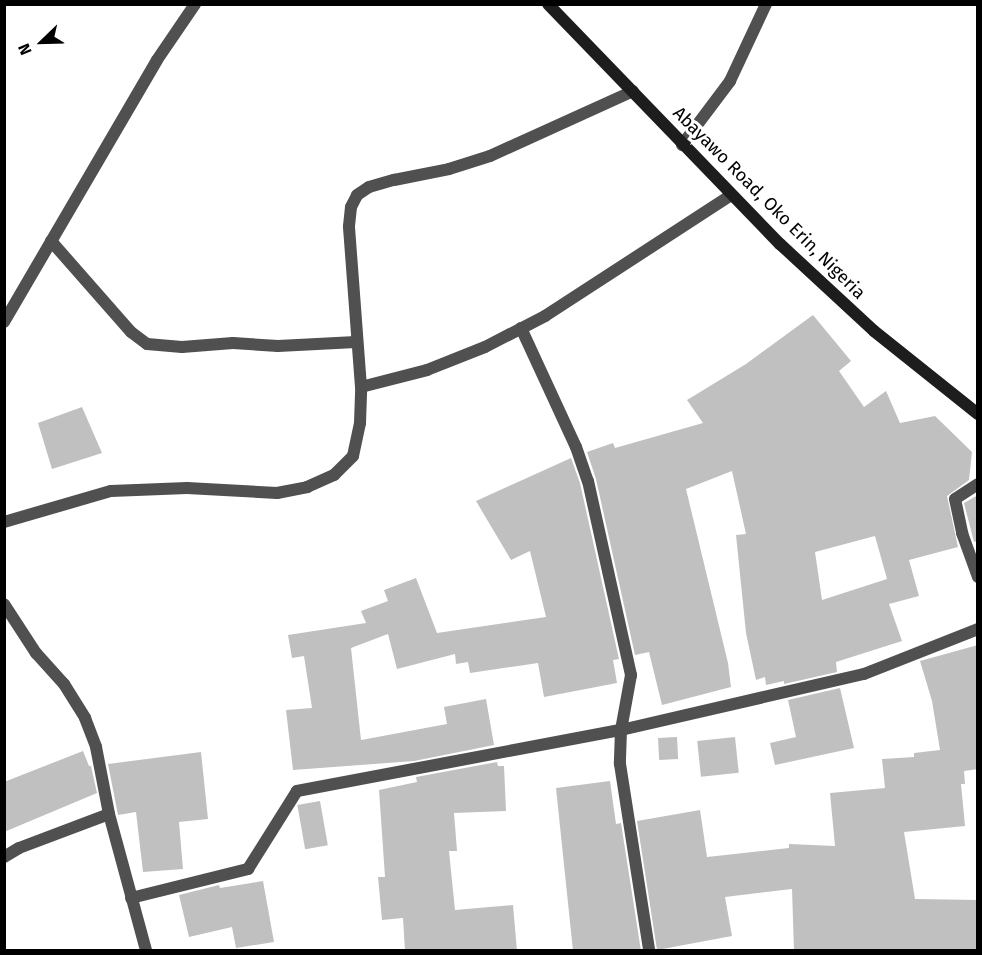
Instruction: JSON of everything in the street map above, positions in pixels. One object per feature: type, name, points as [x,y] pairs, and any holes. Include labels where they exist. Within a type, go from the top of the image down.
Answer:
[{"type":"street","points":[[4,322],[158,60],[195,4]]},
{"type":"street","name":"Abayawo Road, Oko Erin, Nigeria","points":[[548,4],[731,195],[874,331],[978,414]]},
{"type":"street","points":[[682,145],[730,81],[766,4]]},
{"type":"street","points":[[4,522],[111,491],[187,488],[277,493],[307,487],[334,475],[353,456],[360,423],[362,387],[356,342],[349,226],[351,207],[357,195],[369,187],[449,169],[490,156],[633,91]]},
{"type":"street","points":[[362,387],[427,370],[485,347],[555,310],[731,195]]},
{"type":"street","points":[[51,241],[131,332],[147,344],[182,347],[233,343],[278,346],[356,342]]},
{"type":"street","points":[[521,328],[576,447],[588,481],[631,675],[621,730],[622,793],[649,951]]},
{"type":"street","points":[[978,484],[955,499],[962,532],[978,577]]},
{"type":"street","points":[[4,604],[36,653],[64,684],[85,718],[96,747],[109,814],[146,951]]},
{"type":"street","points":[[131,898],[248,869],[297,791],[621,730],[864,674],[978,629]]},
{"type":"street","points":[[4,857],[19,848],[109,814]]},
{"type":"building","points":[[813,315],[851,361],[839,371],[864,407],[886,391],[900,423],[935,416],[972,452],[969,480],[947,496],[958,547],[909,560],[919,596],[889,604],[902,641],[836,662],[837,672],[784,684],[784,681],[766,685],[765,677],[756,680],[746,633],[736,535],[746,534],[732,471],[686,489],[728,663],[731,687],[662,705],[649,652],[635,655],[596,479],[587,452],[613,443],[615,448],[703,423],[687,400],[746,364]],"holes":[[[875,536],[887,579],[822,600],[815,552]]]},
{"type":"building","points":[[82,407],[102,453],[52,469],[38,423]]},
{"type":"building","points":[[571,458],[580,483],[619,659],[613,660],[617,683],[544,697],[538,663],[470,673],[468,662],[456,664],[455,654],[397,669],[388,634],[351,648],[361,740],[447,724],[444,707],[486,699],[494,745],[414,761],[293,770],[286,710],[312,708],[304,656],[292,658],[288,635],[366,623],[361,611],[388,601],[384,590],[416,578],[437,633],[546,617],[530,551],[511,560],[476,501]]},
{"type":"building","points":[[978,495],[978,541],[974,542],[964,503]]},
{"type":"building","points":[[978,645],[978,769],[964,771],[965,784],[961,784],[965,826],[904,832],[915,899],[978,900],[978,951],[794,951],[792,889],[725,897],[732,936],[657,950],[637,821],[700,810],[707,857],[789,848],[789,844],[835,846],[830,793],[885,788],[882,759],[914,757],[914,753],[940,750],[932,701],[920,661]]},
{"type":"building","points":[[840,688],[854,748],[775,765],[770,743],[796,737],[788,700]]},
{"type":"building","points":[[677,737],[678,759],[659,760],[658,738]]},
{"type":"building","points":[[735,737],[739,773],[701,777],[697,741]]},
{"type":"building","points":[[83,751],[91,766],[97,793],[4,832],[4,782]]},
{"type":"building","points":[[201,752],[208,819],[179,822],[183,869],[143,872],[136,812],[118,815],[108,764]]},
{"type":"building","points":[[497,762],[498,766],[504,766],[506,811],[454,813],[457,851],[449,851],[455,910],[513,905],[517,951],[405,951],[403,918],[382,920],[378,877],[385,877],[379,790],[417,782],[416,777]]},
{"type":"building","points":[[610,781],[616,824],[621,823],[641,951],[573,951],[556,788]]},
{"type":"building","points":[[320,801],[328,845],[305,849],[297,805]]},
{"type":"building","points":[[263,881],[274,942],[236,948],[232,927],[189,937],[179,895],[219,885],[220,888]]}]
